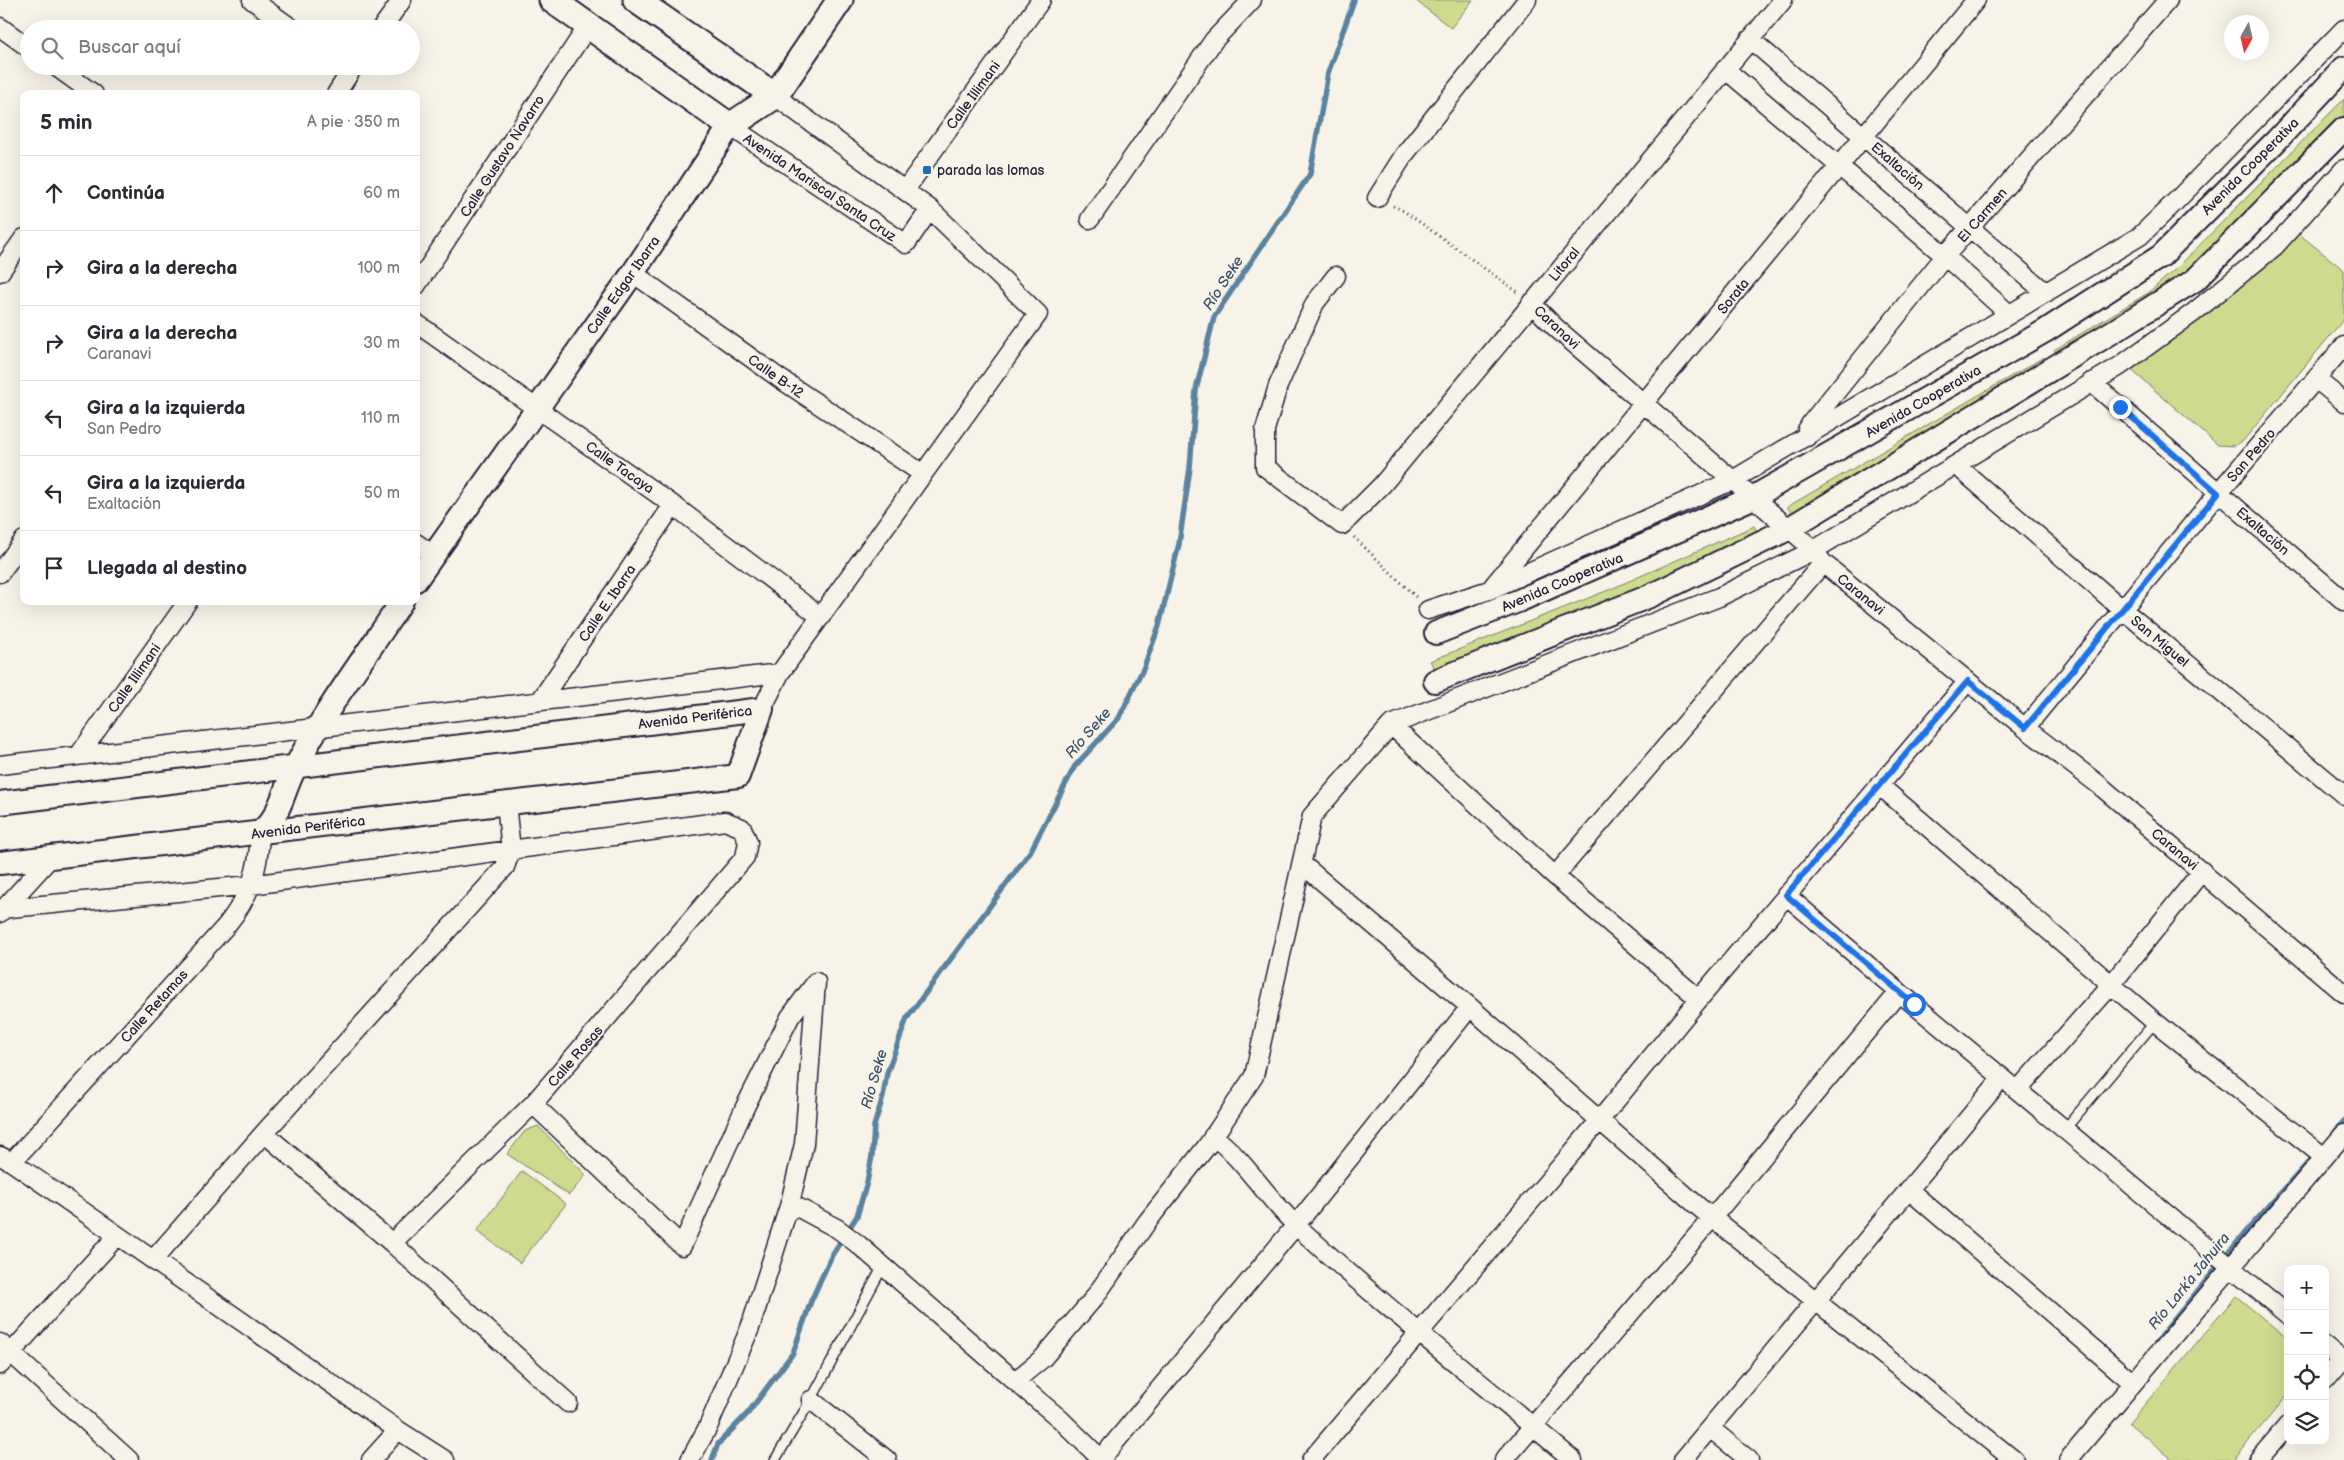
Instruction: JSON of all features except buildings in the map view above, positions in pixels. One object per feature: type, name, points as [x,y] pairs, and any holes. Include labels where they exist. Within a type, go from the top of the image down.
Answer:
[{"type":"main road","name":"Avenida Mariscal Santa Cruz","points":[[552,0],[730,126]]},
{"type":"main road","points":[[636,0],[775,96]]},
{"type":"main road","name":"Calle Edgar Ibarra","points":[[730,126],[775,96],[840,0]]},
{"type":"street","points":[[252,0],[280,20]]},
{"type":"street","points":[[388,20],[402,0]]},
{"type":"street","name":"Calle Illimani","points":[[905,190],[1041,0]]},
{"type":"street","points":[[1377,198],[1404,155],[1527,0]]},
{"type":"street","name":"Litoral","points":[[1342,525],[1382,486],[1782,0]]},
{"type":"street","name":"Sorata","points":[[1489,590],[1645,404],[1838,165],[1976,0]]},
{"type":"street","name":"El Carmen","points":[[1807,437],[1807,430],[1812,423],[1945,256],[2168,0]]},
{"type":"street","points":[[1090,219],[1214,40],[1248,1]]},
{"type":"street","name":"Calle Gustavo Navarro","points":[[420,280],[588,26]]},
{"type":"street","points":[[0,27],[20,41]]},
{"type":"street","points":[[1428,610],[1489,590],[1733,480],[2140,236],[2344,29]]},
{"type":"street","name":"Exaltación","points":[[1750,39],[2046,293]]},
{"type":"street","name":"Avenida Cooperativa","points":[[1436,633],[1518,601],[1752,498],[2045,331],[2161,256],[2276,141],[2344,68]]},
{"type":"street","points":[[1726,69],[1945,256],[2009,314]]},
{"type":"street","points":[[68,75],[88,90]]},
{"type":"street","points":[[338,90],[347,75]]},
{"type":"street","points":[[762,709],[780,673],[1038,314],[930,209],[775,96]]},
{"type":"street","name":"Avenida Mariscal Santa Cruz","points":[[730,126],[906,244],[930,209]]},
{"type":"street","name":"Calle Edgar Ibarra","points":[[420,566],[425,549],[536,408],[633,273],[730,126]]},
{"type":"street","points":[[1435,680],[1650,596],[1788,529],[2195,280],[2344,129]]},
{"type":"street","points":[[1015,1381],[1042,1358],[1088,1306],[1213,1136],[1254,1076],[1312,816],[1392,725],[1819,556],[1956,465],[2127,360],[2236,279],[2275,246],[2344,169]]},
{"type":"street","points":[[0,272],[20,244]]},
{"type":"street","name":"Calle B-12","points":[[633,273],[778,378],[923,474]]},
{"type":"street","points":[[1336,276],[1315,303],[1278,386],[1265,430],[1264,467],[1342,525]]},
{"type":"street","name":"Caranavi","points":[[1531,303],[1556,328],[1819,556],[2025,728],[2098,784],[2344,993]]},
{"type":"street","name":"Calle Tacaya","points":[[420,326],[673,505],[821,617]]},
{"type":"street","name":"San Pedro","points":[[2025,728],[2218,493],[2344,346]]},
{"type":"street","points":[[2316,379],[2344,402]]},
{"type":"street","name":"Exaltación","points":[[2091,382],[2344,601]]},
{"type":"street","name":"San Miguel","points":[[1956,465],[2122,609],[2344,795]]},
{"type":"street","name":"Calle E. Ibarra","points":[[540,701],[673,505]]},
{"type":"street","points":[[0,573],[20,546]]},
{"type":"street","points":[[1555,876],[1819,556]]},
{"type":"street","name":"Calle Illimani","points":[[79,755],[185,605]]},
{"type":"street","points":[[260,832],[271,823],[280,807],[295,767],[399,605]]},
{"type":"street","points":[[0,765],[780,673]]},
{"type":"street","points":[[1311,1460],[1599,1122],[1698,999],[1968,681]]},
{"type":"street","name":"Avenida Periférica","points":[[0,803],[762,709],[738,776],[0,863]]},
{"type":"street","points":[[1392,725],[1555,876],[1698,999]]},
{"type":"street","points":[[1879,785],[2155,1022],[2324,1157]]},
{"type":"street","points":[[153,1260],[264,1133],[505,867],[511,850],[506,803]]},
{"type":"street","name":"Calle Rosas","points":[[392,1244],[533,1104],[746,856],[748,842],[742,828],[725,820],[511,850]]},
{"type":"street","name":"Calle Retamas","points":[[6,1159],[226,926],[243,905],[260,851],[260,832]]},
{"type":"street","points":[[1,910],[251,884],[511,850]]},
{"type":"street","points":[[1,910],[51,857]]},
{"type":"street","points":[[1302,864],[1470,1007],[1599,1122],[1712,1218],[1817,1300],[2014,1460]]},
{"type":"street","points":[[2018,1090],[2111,985],[2202,871]]},
{"type":"street","points":[[1786,895],[1899,992],[2284,1312]]},
{"type":"street","points":[[533,1104],[682,1246],[745,1107],[790,1017],[816,982],[804,1144],[790,1203],[750,1328],[708,1427],[690,1460]]},
{"type":"street","points":[[1504,1460],[1712,1218],[1899,992]]},
{"type":"street","points":[[790,1203],[838,1230],[859,1245],[1060,1419],[1101,1459],[1296,1225],[1470,1007]]},
{"type":"street","points":[[1683,1460],[2002,1078]]},
{"type":"street","points":[[264,1133],[392,1244],[568,1403]]},
{"type":"street","points":[[2068,1460],[2344,1134]]},
{"type":"street","points":[[1213,1136],[1228,1148],[1296,1225],[1418,1333],[1573,1460]]},
{"type":"street","points":[[6,1159],[398,1430],[445,1460]]},
{"type":"street","points":[[1909,1190],[2133,1383]]},
{"type":"street","points":[[117,1236],[4,1354],[129,1460]]},
{"type":"street","points":[[2329,1349],[2343,1360],[2329,1376]]},
{"type":"street","points":[[811,1400],[886,1460]]},
{"type":"street","points":[[1710,1428],[1749,1460]]},
{"type":"street","points":[[371,1460],[398,1430]]},
{"type":"street","points":[[2258,1460],[2284,1430]]},
{"type":"lane","points":[[2064,1130],[2155,1022]]},
{"type":"lane","points":[[775,1460],[811,1400],[883,1266]]},
{"type":"path","name":"Caranavi","points":[[1377,198],[1404,211],[1531,303]]},
{"type":"path","points":[[1342,525],[1428,610]]},
{"type":"green space","points":[[1415,0],[1473,0],[1451,28]]},
{"type":"green space","points":[[2344,99],[2344,126],[2192,282],[2064,363],[2054,350],[2148,293],[2179,266]]},
{"type":"green space","points":[[2299,234],[2344,270],[2344,319],[2243,441],[2234,446],[2218,445],[2128,367],[2216,303]]},
{"type":"green space","points":[[2044,357],[2052,371],[1796,519],[1787,507]]},
{"type":"green space","points":[[1754,526],[1763,541],[1437,673],[1430,661],[1611,589]]},
{"type":"green space","points":[[538,1126],[586,1175],[569,1195],[507,1154],[525,1131]]},
{"type":"green space","points":[[522,1171],[566,1204],[520,1263],[477,1231]]},
{"type":"green space","points":[[2236,1296],[2284,1336],[2284,1400],[2233,1460],[2173,1460],[2129,1423]]},
{"type":"waterway","name":"Río Seke","points":[[712,1460],[718,1444],[748,1413],[793,1353],[811,1301],[832,1255],[857,1216],[867,1182],[872,1156],[874,1126],[883,1097],[887,1073],[907,1018],[1030,852],[1075,766],[1119,718],[1144,667],[1159,626],[1179,544],[1190,468],[1196,390],[1214,317],[1310,174],[1328,73],[1354,0]]},
{"type":"waterway","name":"Río Lark’a Jahuira","points":[[2335,1132],[2344,1121]]},
{"type":"waterway","name":"Río Lark’a Jahuira","points":[[2160,1337],[2250,1227],[2316,1154]]},
{"type":"place","name":"parada las lomas","points":[[927,170]]},
{"type":"route","points":[[1914,1004],[1786,895],[1968,681],[2025,728],[2218,493],[2120,407]]}]
